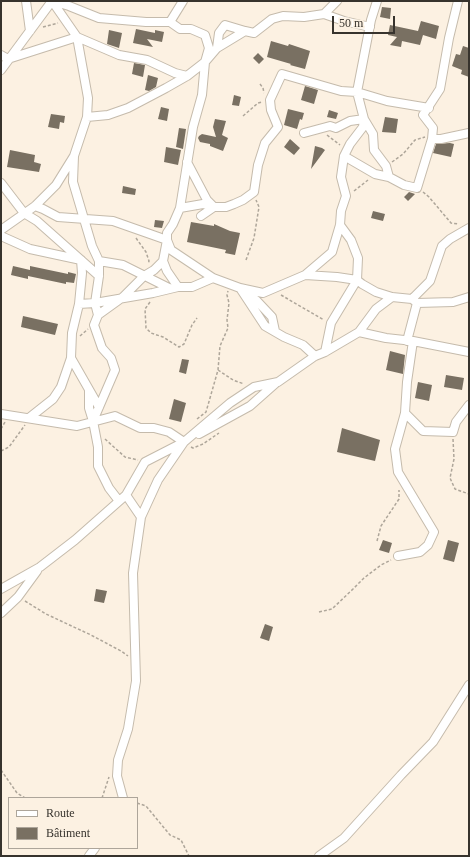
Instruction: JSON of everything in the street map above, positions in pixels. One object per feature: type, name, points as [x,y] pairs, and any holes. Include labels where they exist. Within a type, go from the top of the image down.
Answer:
[{"type":"street","points":[[26,1],[30,31]]},
{"type":"street","points":[[1,70],[5,57],[30,31],[52,1]]},
{"type":"street","points":[[1,230],[35,206],[56,185],[74,156],[87,117],[88,98],[77,37],[52,1]]},
{"type":"street","points":[[52,1],[99,18],[146,22],[170,22],[180,29],[192,29],[205,35],[209,48],[205,62],[202,95],[193,127],[180,208],[167,233],[163,261],[167,271],[178,287]]},
{"type":"street","points":[[170,22],[183,1]]},
{"type":"street","points":[[324,14],[337,1]]},
{"type":"street","points":[[377,1],[370,28],[358,92],[364,119],[373,134],[374,150],[386,166],[389,177]]},
{"type":"street","points":[[346,154],[375,174],[389,177],[404,185],[417,188],[432,139],[432,128],[423,115],[440,89],[449,38],[458,1]]},
{"type":"street","points":[[217,48],[219,33],[225,25],[254,33],[272,19],[283,16],[304,17],[324,14],[344,22],[370,28]]},
{"type":"street","points":[[87,117],[108,115],[128,108],[166,88],[187,76],[205,62],[217,48],[245,31]]},
{"type":"street","points":[[5,57],[77,37],[119,55],[147,60],[187,76]]},
{"type":"street","points":[[180,208],[203,204],[214,207],[226,207],[243,200],[254,192],[258,166],[265,143],[278,127],[271,110],[270,100],[282,74],[341,91],[358,92],[387,101],[429,108]]},
{"type":"street","points":[[304,133],[330,126],[336,128],[350,121],[364,119]]},
{"type":"street","points":[[35,206],[58,218],[113,222],[166,240],[171,250],[213,278],[228,285],[263,293],[305,275],[332,252],[340,225],[346,196],[341,177],[346,154],[350,144],[362,127],[364,119]]},
{"type":"street","points":[[432,139],[441,139],[469,133]]},
{"type":"street","points":[[74,156],[73,182],[92,246],[99,261],[99,276],[95,303],[98,316]]},
{"type":"street","points":[[187,162],[207,200],[214,207]]},
{"type":"street","points":[[1,183],[24,214],[37,221],[99,276]]},
{"type":"street","points":[[201,216],[214,207]]},
{"type":"street","points":[[325,352],[331,323],[357,280],[358,258],[351,240],[340,225]]},
{"type":"street","points":[[398,556],[420,552],[428,545],[434,532],[398,472],[395,449],[405,413],[410,341],[415,301],[430,281],[442,246],[466,227]]},
{"type":"street","points":[[1,236],[30,249],[81,260]]},
{"type":"street","points":[[29,418],[53,399],[61,387],[71,358],[72,333],[79,304],[82,273],[81,260]]},
{"type":"street","points":[[99,261],[123,264],[169,288]]},
{"type":"street","points":[[93,422],[115,370],[111,358],[102,348],[94,325],[98,316],[123,297],[144,276],[154,270],[163,261]]},
{"type":"street","points":[[305,275],[357,280],[376,292],[392,297],[415,301],[453,302],[469,297]]},
{"type":"street","points":[[79,304],[95,303],[153,293],[169,288],[192,287],[213,278]]},
{"type":"street","points":[[238,287],[265,326],[284,337],[303,345],[315,356]]},
{"type":"street","points":[[1,589],[40,567],[75,540],[126,495],[145,462],[250,406],[278,382],[315,356],[325,352],[359,332],[376,309],[392,297]]},
{"type":"street","points":[[359,332],[469,352]]},
{"type":"street","points":[[71,358],[99,407]]},
{"type":"street","points":[[123,797],[117,776],[118,760],[128,729],[136,680],[133,573],[141,517],[158,480],[184,442],[230,403],[254,387],[278,382]]},
{"type":"street","points":[[89,390],[89,408],[98,447],[98,466],[109,488],[119,501]]},
{"type":"street","points":[[405,413],[423,431],[453,432],[456,422],[469,405]]},
{"type":"street","points":[[1,414],[77,426],[115,416],[140,428],[154,428],[169,432],[184,442]]},
{"type":"street","points":[[126,495],[141,517]]},
{"type":"street","points":[[1,613],[18,597],[40,567]]},
{"type":"street","points":[[319,856],[344,838],[401,774],[433,742],[469,685]]},
{"type":"path","points":[[30,31],[66,20]]},
{"type":"path","points":[[243,116],[258,103],[266,100]]},
{"type":"path","points":[[319,130],[330,137],[346,154]]},
{"type":"path","points":[[386,166],[403,154],[415,140],[426,136],[432,139]]},
{"type":"path","points":[[346,196],[375,174]]},
{"type":"path","points":[[417,188],[429,197],[451,223],[466,227]]},
{"type":"path","points":[[246,260],[254,238],[258,207],[254,192]]},
{"type":"path","points":[[128,226],[146,252],[149,261],[144,276]]},
{"type":"path","points":[[197,430],[198,419],[206,412],[218,370],[220,346],[228,328],[227,320],[229,303],[227,295],[230,288],[238,287]]},
{"type":"path","points":[[153,293],[145,309],[146,328],[151,333],[163,337],[179,347],[184,344],[192,325],[197,318]]},
{"type":"path","points":[[278,294],[331,323]]},
{"type":"path","points":[[72,345],[94,325]]},
{"type":"path","points":[[218,370],[233,380],[254,387]]},
{"type":"path","points":[[1,451],[9,447],[29,418]]},
{"type":"path","points":[[94,430],[125,457],[145,462]]},
{"type":"path","points":[[453,432],[454,459],[450,478],[455,489],[469,494]]},
{"type":"path","points":[[377,541],[381,526],[399,499],[398,472]]},
{"type":"path","points":[[319,612],[332,608],[353,590],[364,578],[381,565],[398,556]]},
{"type":"path","points":[[18,597],[46,614],[121,651],[136,662]]},
{"type":"path","points":[[1,770],[17,793],[23,797]]},
{"type":"path","points":[[138,803],[146,806],[170,835],[181,840],[189,856]]},
{"type":"building","points":[[382,7],[391,8],[390,19],[380,17]]},
{"type":"building","points":[[421,21],[439,26],[436,39],[423,35],[420,45],[402,41],[401,47],[390,45],[397,37],[388,35],[390,25],[418,31]]},
{"type":"building","points":[[136,29],[155,33],[155,30],[164,32],[162,42],[147,39],[153,47],[133,43]]},
{"type":"building","points":[[109,30],[122,33],[119,48],[107,44]]},
{"type":"building","points":[[271,41],[288,46],[289,44],[310,51],[305,69],[267,57]]},
{"type":"building","points":[[463,46],[469,48],[469,77],[461,74],[462,70],[452,66],[456,54],[460,55]]},
{"type":"building","points":[[258,53],[264,59],[259,64],[253,58]]},
{"type":"building","points":[[134,63],[145,65],[143,77],[132,74]]},
{"type":"building","points":[[148,75],[158,78],[156,87],[149,91],[145,90]]},
{"type":"building","points":[[305,86],[318,90],[314,104],[301,100]]},
{"type":"building","points":[[234,95],[241,97],[239,106],[232,105]]},
{"type":"building","points":[[161,107],[169,109],[167,121],[158,119]]},
{"type":"building","points":[[288,109],[304,113],[302,120],[300,119],[297,129],[284,125]]},
{"type":"building","points":[[329,110],[338,113],[336,119],[327,117]]},
{"type":"building","points":[[51,114],[65,116],[64,123],[60,122],[59,129],[48,127]]},
{"type":"building","points":[[385,117],[398,119],[396,133],[382,132]]},
{"type":"building","points":[[215,119],[226,121],[222,135],[228,138],[223,151],[210,146],[210,144],[200,142],[198,138],[202,134],[216,137],[213,127]]},
{"type":"building","points":[[179,128],[186,129],[183,149],[176,147]]},
{"type":"building","points":[[290,139],[300,148],[294,155],[284,147]]},
{"type":"building","points":[[436,144],[454,144],[451,157],[433,153]]},
{"type":"building","points":[[315,146],[325,150],[311,169]]},
{"type":"building","points":[[166,147],[181,150],[178,165],[164,162]]},
{"type":"building","points":[[10,150],[35,155],[34,162],[41,164],[39,172],[7,167]]},
{"type":"building","points":[[123,186],[136,189],[135,195],[122,193]]},
{"type":"building","points":[[409,192],[415,194],[408,201],[404,197]]},
{"type":"building","points":[[373,211],[385,214],[383,221],[371,218]]},
{"type":"building","points":[[155,220],[164,221],[162,228],[154,227]]},
{"type":"building","points":[[191,222],[214,226],[214,224],[230,231],[240,233],[235,255],[225,253],[226,250],[187,242]]},
{"type":"building","points":[[13,266],[30,270],[30,266],[68,274],[68,272],[76,274],[74,283],[66,282],[66,284],[28,276],[28,279],[11,275]]},
{"type":"building","points":[[23,316],[58,324],[55,335],[21,327]]},
{"type":"building","points":[[390,351],[405,355],[403,374],[386,370]]},
{"type":"building","points":[[182,359],[189,360],[186,374],[179,372]]},
{"type":"building","points":[[446,375],[464,378],[462,390],[444,387]]},
{"type":"building","points":[[418,382],[432,385],[429,401],[415,398]]},
{"type":"building","points":[[174,399],[186,403],[181,422],[169,419]]},
{"type":"building","points":[[342,428],[380,440],[375,461],[337,452]]},
{"type":"building","points":[[383,540],[392,543],[389,553],[379,550]]},
{"type":"building","points":[[448,540],[459,543],[454,562],[443,559]]},
{"type":"building","points":[[96,589],[107,591],[104,603],[94,601]]},
{"type":"building","points":[[265,624],[273,627],[269,641],[260,638]]}]
